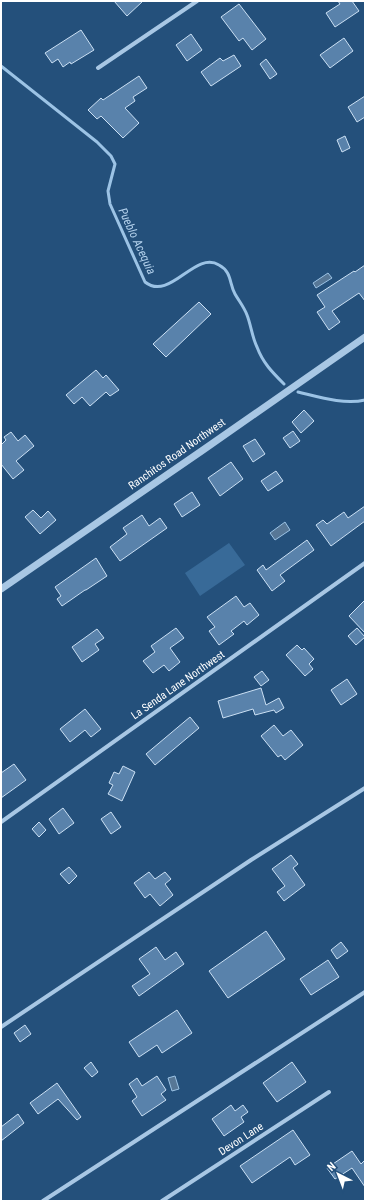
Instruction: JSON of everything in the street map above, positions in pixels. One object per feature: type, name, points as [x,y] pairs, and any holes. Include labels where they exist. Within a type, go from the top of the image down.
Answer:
[{"type":"street","points":[[98,68],[197,1]]},
{"type":"street","name":"Ranchitos Road Northwest","points":[[1,589],[365,337]]},
{"type":"street","name":"La Senda Lane Northwest","points":[[1,822],[365,563]]},
{"type":"street","points":[[1,1027],[252,860],[365,788]]},
{"type":"street","points":[[42,1201],[365,992]]},
{"type":"street","name":"Devon Lane","points":[[162,1201],[329,1092]]},
{"type":"shaded area","points":[[328,273],[332,278],[316,288],[313,283]]},
{"type":"shaded area","points":[[285,522],[290,530],[275,540],[270,533]]},
{"type":"shaded area","points":[[229,543],[245,565],[200,596],[185,573]]},
{"type":"shaded area","points":[[175,1076],[179,1089],[172,1091],[168,1078]]},
{"type":"building","points":[[114,1],[143,1],[127,16]]},
{"type":"building","points":[[338,1],[352,1],[359,11],[335,27],[326,13],[340,4]]},
{"type":"building","points":[[239,4],[266,39],[252,50],[243,38],[239,41],[221,17]]},
{"type":"building","points":[[81,30],[94,50],[71,64],[70,62],[63,67],[58,59],[52,63],[45,53]]},
{"type":"building","points":[[191,34],[202,50],[187,61],[176,45]]},
{"type":"building","points":[[344,38],[353,51],[330,68],[320,55]]},
{"type":"building","points":[[234,55],[241,66],[211,86],[201,72],[220,58],[223,61]]},
{"type":"building","points":[[266,59],[277,74],[270,79],[260,64]]},
{"type":"building","points":[[139,76],[147,88],[133,97],[135,101],[125,108],[139,123],[123,138],[101,116],[97,119],[88,110],[101,98],[103,100]]},
{"type":"building","points":[[365,96],[365,117],[357,122],[348,107]]},
{"type":"building","points":[[345,136],[350,148],[342,152],[337,140]]},
{"type":"building","points":[[365,265],[365,301],[359,293],[332,311],[340,322],[329,330],[317,312],[325,307],[317,295]]},
{"type":"building","points":[[199,302],[211,314],[166,357],[153,344]]},
{"type":"building","points":[[96,370],[103,378],[106,375],[119,390],[110,396],[106,392],[90,406],[82,397],[74,404],[66,395]]},
{"type":"building","points":[[304,410],[314,421],[301,433],[292,422]]},
{"type":"building","points":[[293,431],[300,441],[290,448],[283,438]]},
{"type":"building","points":[[11,432],[18,441],[25,435],[34,446],[16,461],[24,470],[13,479],[1,464],[1,445],[6,440],[4,437]]},
{"type":"building","points":[[255,439],[265,454],[253,462],[243,446]]},
{"type":"building","points":[[231,462],[243,479],[220,496],[208,478]]},
{"type":"building","points":[[276,471],[283,481],[268,491],[261,481]]},
{"type":"building","points":[[192,492],[200,505],[182,517],[174,504]]},
{"type":"building","points":[[365,506],[365,521],[331,546],[316,525],[323,520],[327,524],[344,512],[348,518]]},
{"type":"building","points":[[33,510],[41,518],[48,511],[56,520],[40,534],[25,517]]},
{"type":"building","points":[[142,515],[149,526],[160,518],[167,528],[120,561],[110,547],[127,534],[123,528]]},
{"type":"building","points":[[307,540],[314,550],[280,575],[285,581],[272,591],[257,570],[263,565],[266,570]]},
{"type":"building","points":[[96,558],[107,576],[62,606],[57,599],[61,596],[55,587]]},
{"type":"building","points":[[236,596],[244,607],[250,603],[259,615],[247,625],[244,621],[231,631],[234,634],[219,645],[209,631],[215,627],[207,617]]},
{"type":"building","points":[[365,600],[365,633],[349,616]]},
{"type":"building","points":[[176,628],[184,638],[170,648],[180,662],[169,671],[164,665],[153,673],[143,661],[155,652],[151,646]]},
{"type":"building","points":[[357,628],[365,637],[356,645],[348,636]]},
{"type":"building","points":[[97,629],[104,638],[95,644],[99,650],[82,662],[72,647]]},
{"type":"building","points":[[297,645],[302,650],[304,648],[314,659],[309,664],[313,669],[305,676],[286,655]]},
{"type":"building","points":[[262,671],[269,680],[261,686],[254,677]]},
{"type":"building","points":[[347,679],[357,694],[341,705],[331,690]]},
{"type":"building","points":[[261,688],[266,705],[279,698],[284,708],[276,713],[274,710],[255,715],[253,709],[223,718],[218,701]]},
{"type":"building","points":[[85,709],[101,729],[91,737],[85,730],[70,742],[60,729]]},
{"type":"building","points":[[190,717],[199,728],[155,765],[146,754]]},
{"type":"building","points":[[274,725],[283,736],[291,730],[303,745],[285,760],[281,755],[278,757],[261,736]]},
{"type":"building","points":[[14,764],[26,780],[1,798],[1,773]]},
{"type":"building","points":[[123,766],[135,772],[122,801],[108,794],[113,785],[109,783],[114,772],[119,774]]},
{"type":"building","points":[[63,808],[74,823],[59,834],[49,819]]},
{"type":"building","points":[[111,812],[121,827],[111,834],[101,819]]},
{"type":"building","points":[[39,822],[46,830],[39,837],[32,829]]},
{"type":"building","points":[[291,855],[298,864],[293,868],[305,885],[284,901],[277,892],[285,886],[272,869]]},
{"type":"building","points":[[69,867],[77,876],[69,884],[60,874]]},
{"type":"building","points":[[149,872],[155,879],[165,872],[171,879],[165,884],[173,895],[160,906],[150,894],[145,898],[134,883]]},
{"type":"building","points":[[266,931],[285,959],[228,998],[209,971]]},
{"type":"building","points":[[341,942],[348,951],[337,959],[331,950]]},
{"type":"building","points":[[156,947],[165,960],[176,952],[184,964],[139,996],[132,986],[150,974],[139,959]]},
{"type":"building","points":[[328,960],[339,977],[311,995],[300,979]]},
{"type":"building","points":[[177,1010],[192,1033],[162,1053],[157,1045],[139,1057],[129,1042]]},
{"type":"building","points":[[25,1025],[31,1034],[20,1042],[14,1033]]},
{"type":"building","points":[[91,1062],[98,1072],[92,1077],[84,1068]]},
{"type":"building","points":[[292,1062],[306,1082],[277,1102],[263,1083]]},
{"type":"building","points":[[157,1076],[166,1090],[161,1094],[166,1100],[142,1116],[132,1101],[137,1097],[129,1084],[137,1078],[142,1086]]},
{"type":"building","points":[[57,1083],[81,1117],[77,1120],[58,1099],[38,1114],[30,1103]]},
{"type":"building","points":[[231,1105],[235,1111],[243,1105],[248,1112],[241,1117],[244,1122],[224,1136],[212,1119]]},
{"type":"building","points":[[18,1114],[24,1123],[1,1141],[1,1127]]},
{"type":"building","points":[[293,1130],[310,1155],[295,1165],[290,1157],[252,1183],[240,1166]]},
{"type":"building","points":[[352,1151],[361,1164],[365,1160],[365,1187],[352,1168],[335,1179],[327,1168]]},
{"type":"waterway","name":"Pueblo Acequia","points":[[1,66],[97,142],[111,156],[115,164],[108,191],[110,204],[145,282],[154,286],[164,286],[201,264],[210,262],[219,265],[228,274],[233,290],[246,312],[255,343],[262,358],[284,384]]},
{"type":"waterway","name":"Pueblo Acequia","points":[[298,392],[340,401],[349,402],[365,400]]}]
